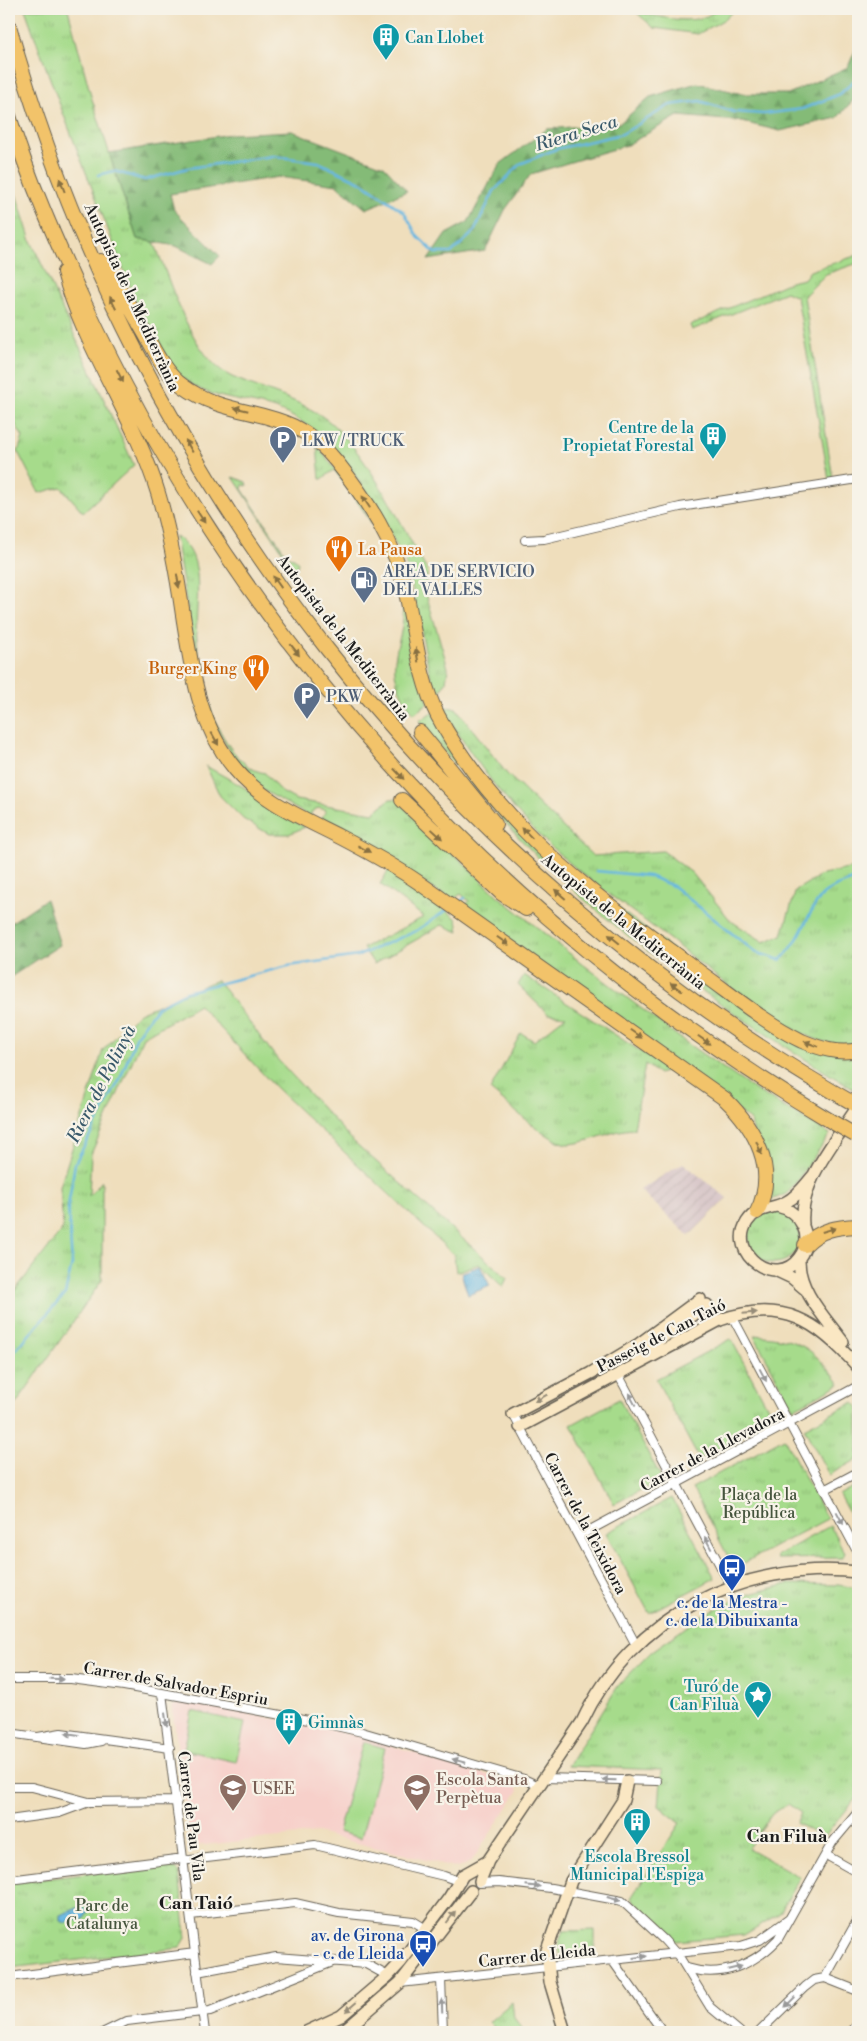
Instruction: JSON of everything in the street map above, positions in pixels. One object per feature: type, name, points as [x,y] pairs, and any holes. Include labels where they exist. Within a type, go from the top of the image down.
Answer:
[{"type":"highway","name":"Autopista de la Mediterrània","points":[[9,26],[31,98],[80,230],[109,294],[158,392],[199,464],[252,546],[324,645],[367,700],[442,782],[528,865],[604,931],[684,993],[774,1055],[855,1104]]},
{"type":"highway","points":[[9,116],[55,237],[108,352],[146,425],[196,509],[264,610],[337,703],[418,794],[504,880],[578,944],[706,1042],[856,1136]]},
{"type":"highway","points":[[80,230],[116,283],[160,360],[180,384],[207,399],[267,415],[294,426],[319,442],[346,474],[378,520],[394,554],[406,592],[421,673],[433,706],[460,751],[525,831],[572,873],[698,970],[790,1035],[826,1050],[846,1052],[858,1050]]},
{"type":"highway","points":[[55,237],[70,296],[130,422],[158,493],[174,561],[194,684],[209,728],[225,756],[248,783],[273,801],[393,866],[440,897],[653,1046],[734,1108],[751,1130],[765,1164],[765,1194],[757,1212]]},
{"type":"highway","points":[[116,283],[150,352],[174,389]]},
{"type":"highway","points":[[420,732],[528,865]]},
{"type":"highway","points":[[402,800],[501,893],[578,944]]},
{"type":"highway","points":[[805,1245],[813,1236],[825,1230],[858,1226]]},
{"type":"main road","points":[[855,1104],[813,1176],[803,1200],[803,1224],[806,1233],[805,1245],[799,1259],[800,1276],[805,1289],[858,1365]]},
{"type":"main road","points":[[805,1289],[792,1278],[775,1270],[761,1267],[753,1262],[743,1244],[746,1224],[757,1212],[777,1206],[791,1199],[813,1176]]},
{"type":"main road","points":[[777,1206],[792,1212],[803,1224]]},
{"type":"main road","points":[[775,1270],[786,1268],[799,1259]]},
{"type":"main road","name":"Passeig de Can Taió","points":[[513,1414],[590,1373],[704,1302],[630,1361],[535,1414],[524,1425]]},
{"type":"main road","name":"Passeig de Can Taió","points":[[524,1425],[618,1374],[732,1316],[761,1312],[777,1313],[802,1320],[829,1336],[858,1365]]},
{"type":"main road","points":[[343,2032],[400,1983],[477,1885],[488,1861],[582,1722],[590,1704],[607,1677],[636,1645],[678,1612],[731,1586],[788,1572],[822,1570],[858,1572]]},
{"type":"main road","points":[[564,2032],[547,1967],[546,1950],[566,1892],[579,1866],[623,1800],[626,1780]]},
{"type":"main road","points":[[306,2032],[341,2016],[388,1976],[463,1880],[488,1861]]},
{"type":"main road","points":[[463,1880],[477,1875],[477,1885]]},
{"type":"main road","points":[[463,1880],[465,1889],[477,1885]]},
{"type":"main road","points":[[388,1976],[400,1983]]},
{"type":"street","points":[[525,540],[544,539],[680,506],[858,478]]},
{"type":"street","points":[[732,1316],[858,1553]]},
{"type":"street","points":[[618,1374],[731,1586]]},
{"type":"street","name":"Carrer de la Llevadora","points":[[579,1536],[858,1386]]},
{"type":"street","name":"Carrer de la Teixidora","points":[[513,1414],[524,1425],[636,1645]]},
{"type":"street","points":[[824,1490],[858,1472]]},
{"type":"street","name":"Carrer de Salvador Espriu","points":[[9,1678],[71,1680],[162,1693],[362,1732],[524,1779],[541,1782],[657,1781]]},
{"type":"street","name":"Carrer de Pau Vila","points":[[162,1693],[205,2032]]},
{"type":"street","points":[[9,1733],[38,1737],[61,1733],[170,1748]]},
{"type":"street","points":[[9,1787],[32,1786],[89,1802],[176,1801]]},
{"type":"street","points":[[9,1820],[59,1813],[89,1802]]},
{"type":"street","points":[[687,1968],[698,1972],[739,1968],[752,1962],[767,1951],[778,1939],[836,1837],[858,1812]]},
{"type":"street","points":[[9,1880],[315,1845],[463,1880]]},
{"type":"street","points":[[826,1855],[858,1873]]},
{"type":"street","points":[[446,1877],[463,1880]]},
{"type":"street","points":[[477,1885],[516,1884],[611,1897],[622,1901],[676,1954],[687,1968],[710,2007],[740,2032]]},
{"type":"street","points":[[191,1915],[295,1903],[339,1913],[413,1921],[426,1929]]},
{"type":"street","name":"Carrer de Lleida","points":[[400,1983],[741,1946],[760,1940],[789,1918]]},
{"type":"street","points":[[824,1978],[858,1919]]},
{"type":"street","points":[[9,1977],[195,1953]]},
{"type":"street","points":[[197,1972],[276,1957],[335,1961],[371,1966],[388,1976]]},
{"type":"street","points":[[302,1974],[310,1965],[311,1961],[308,1959]]},
{"type":"street","points":[[612,1960],[663,2032]]},
{"type":"street","points":[[104,2032],[128,2021],[203,2013],[239,2001],[335,1961]]},
{"type":"street","points":[[759,2032],[814,1980],[824,1978],[858,1991]]},
{"type":"street","points":[[441,1979],[443,2032]]},
{"type":"street","points":[[851,2032],[858,2024]]},
{"type":"shaded area","points":[[683,1163],[727,1198],[689,1236],[640,1190]]},
{"type":"shaded area","points":[[178,1700],[354,1734],[514,1783],[519,1790],[471,1862],[458,1868],[317,1833],[195,1846],[190,1841],[172,1706]]},
{"type":"green space","points":[[25,9],[68,9],[91,96],[137,239],[154,242],[184,317],[205,354],[232,377],[309,408],[331,423],[359,454],[384,493],[428,572],[424,587],[448,668],[446,682],[436,697],[406,563],[367,494],[342,459],[312,429],[295,418],[275,409],[221,396],[195,387],[174,369],[163,353],[127,280]]},
{"type":"green space","points":[[717,9],[735,9],[725,19],[698,34],[654,28],[636,12],[678,20],[689,20],[709,15]]},
{"type":"green space","points":[[858,44],[858,95],[837,118],[780,131],[738,121],[678,116],[627,145],[531,174],[505,210],[485,251],[428,260],[446,234],[468,222],[500,164],[547,129],[620,123],[650,97],[697,83],[743,94],[788,94],[848,67]]},
{"type":"green space","points":[[292,131],[384,166],[407,191],[366,209],[337,185],[279,177],[170,194],[174,210],[220,256],[212,264],[176,246],[137,239],[109,153],[231,134]]},
{"type":"green space","points":[[9,172],[31,241],[134,465],[83,512],[61,487],[39,493],[18,452],[23,437],[9,414]]},
{"type":"green space","points":[[858,255],[858,263],[826,274],[804,296],[833,479],[829,480],[797,297],[786,292],[692,330],[690,325],[790,282],[804,279],[810,271]]},
{"type":"green space","points":[[317,446],[360,501],[397,570],[428,703],[414,714],[401,693],[396,678],[395,662],[403,613],[395,574],[388,555],[369,519],[334,470],[320,479]]},
{"type":"green space","points":[[233,477],[246,482],[247,486],[243,485],[242,489],[288,557],[294,558],[298,563],[296,569],[294,569]]},
{"type":"green space","points":[[175,536],[186,545],[193,556],[196,569],[198,583],[197,639],[201,668],[211,711],[224,738],[239,758],[251,768],[265,773],[280,791],[296,800],[373,813],[390,799],[396,799],[498,896],[584,965],[688,1044],[752,1088],[830,1134],[786,1194],[771,1200],[768,1198],[751,1121],[464,907],[469,901],[461,894],[452,900],[320,822],[326,810],[318,808],[311,812],[311,817],[259,788],[237,764],[204,707]]},
{"type":"green space","points":[[441,707],[456,708],[507,774],[593,856],[663,851],[692,873],[731,921],[764,942],[782,935],[796,890],[823,874],[858,867],[858,1043],[846,1044],[822,1041],[810,1037],[772,1016],[735,991],[579,871],[547,843],[506,800],[472,754]]},
{"type":"green space","points":[[432,712],[525,837],[792,1041],[858,1055],[858,1092],[737,1015],[659,960],[549,868],[482,796],[419,721]]},
{"type":"green space","points":[[206,766],[245,788],[270,809],[305,827],[289,834],[269,834],[243,819],[220,796]]},
{"type":"green space","points":[[389,870],[434,900],[457,919],[459,932],[442,925],[374,964],[363,948],[424,917],[380,884]]},
{"type":"green space","points":[[46,899],[60,945],[9,978],[9,924]]},
{"type":"green space","points":[[524,975],[669,1070],[659,1074],[645,1064],[634,1129],[617,1131],[578,1143],[562,1143],[541,1131],[490,1090],[521,1033],[534,1041],[566,1016],[548,1014],[518,985]]},
{"type":"green space","points":[[217,980],[278,1060],[354,1142],[507,1278],[503,1287],[479,1264],[456,1272],[454,1255],[276,1088],[199,1005],[143,1037],[91,1154],[89,1196],[102,1181],[102,1280],[9,1414],[9,1298],[63,1229],[60,1187],[103,1050],[139,1013]]},
{"type":"green space","points":[[774,1211],[784,1213],[792,1219],[798,1227],[800,1237],[798,1247],[792,1255],[784,1261],[774,1263],[764,1261],[756,1255],[750,1247],[748,1237],[750,1227],[756,1219],[764,1213]]},
{"type":"green space","points":[[754,1335],[783,1339],[804,1347],[821,1361],[840,1384],[793,1409]]},
{"type":"green space","name":"Plaça de la República","points":[[731,1339],[774,1419],[699,1459],[656,1379]]},
{"type":"green space","points":[[619,1399],[662,1479],[614,1504],[571,1425]]},
{"type":"green space","points":[[854,1402],[858,1408],[858,1459],[829,1475],[804,1428]]},
{"type":"green space","name":"Plaça de la República","points":[[784,1438],[827,1519],[734,1568],[692,1488]]},
{"type":"green space","points":[[858,1484],[858,1530],[839,1495]]},
{"type":"green space","points":[[672,1498],[715,1578],[649,1613],[606,1533]]},
{"type":"green space","points":[[830,1526],[845,1553],[842,1558],[777,1559],[776,1556]]},
{"type":"green space","points":[[788,1584],[838,1585],[858,1588],[858,1796],[823,1838],[796,1823],[801,1813],[788,1804],[772,1814],[748,1848],[800,1877],[780,1913],[744,1935],[676,1941],[631,1898],[680,1823],[659,1806],[662,1770],[568,1766],[618,1686],[651,1652],[703,1615],[742,1596]]},
{"type":"green space","points":[[192,1711],[245,1723],[236,1762],[184,1750]]},
{"type":"green space","points":[[363,1742],[385,1748],[361,1838],[338,1832]]},
{"type":"green space","name":"Parc de Catalunya","points":[[170,1864],[179,1872],[186,1938],[180,1948],[9,1968],[9,1883]]},
{"type":"green space","points":[[595,1930],[595,1955],[565,1958],[559,1952],[558,1946],[563,1931]]},
{"type":"green space","points":[[512,2002],[514,2018],[525,2032],[498,2032],[489,2022]]},
{"type":"water","points":[[480,1266],[490,1286],[468,1295],[461,1273]]},
{"type":"water","points":[[82,1906],[88,1911],[84,1919],[80,1921],[73,1919],[66,1923],[60,1921],[60,1915]]},
{"type":"waterway","name":"Riera Seca","points":[[98,175],[114,171],[145,180],[188,168],[273,156],[318,162],[363,183],[404,212],[418,237],[435,253],[451,253],[474,232],[494,191],[520,164],[556,149],[622,134],[670,105],[700,101],[734,112],[764,114],[802,109],[840,94],[858,77]]},
{"type":"waterway","name":"Riera de Polinyà","points":[[596,871],[649,876],[673,886],[755,952],[780,960],[793,946],[820,898],[833,888],[858,878]]},
{"type":"waterway","name":"Riera de Polinyà","points":[[456,904],[465,898]]},
{"type":"waterway","name":"Riera de Polinyà","points":[[9,1365],[14,1352],[65,1294],[72,1264],[68,1207],[75,1163],[120,1079],[137,1035],[157,1007],[186,992],[288,966],[358,956],[416,931],[447,910]]},
{"type":"place","name":"Can Llobet","points":[[386,61]]},
{"type":"place","name":"Centre de la Propietat Forestal","points":[[713,460]]},
{"type":"place","name":"LKW / TRUCK","points":[[283,464]]},
{"type":"place","name":"La Pausa","points":[[339,573]]},
{"type":"place","name":"AREA DE SERVICIO DEL VALLES","points":[[364,604]]},
{"type":"place","name":"Burger King","points":[[256,692]]},
{"type":"place","name":"PKW","points":[[307,720]]},
{"type":"place","name":"c. de la Mestra - c. de la Dibuixanta","points":[[732,1592]]},
{"type":"place","name":"Turó de Can Filuà","points":[[758,1719]]},
{"type":"place","name":"Gimnàs","points":[[289,1746]]},
{"type":"place","name":"USEE","points":[[233,1812]]},
{"type":"place","name":"Escola Santa Perpètua","points":[[417,1812]]},
{"type":"place","name":"Escola Bressol Municipal l'Espiga","points":[[637,1846]]},
{"type":"place","name":"av. de Girona - c. de Lleida","points":[[423,1968]]},
{"type":"district","name":"Can Filuà","points":[[787,1836]]},
{"type":"district","name":"Can Taió","points":[[196,1903]]}]
